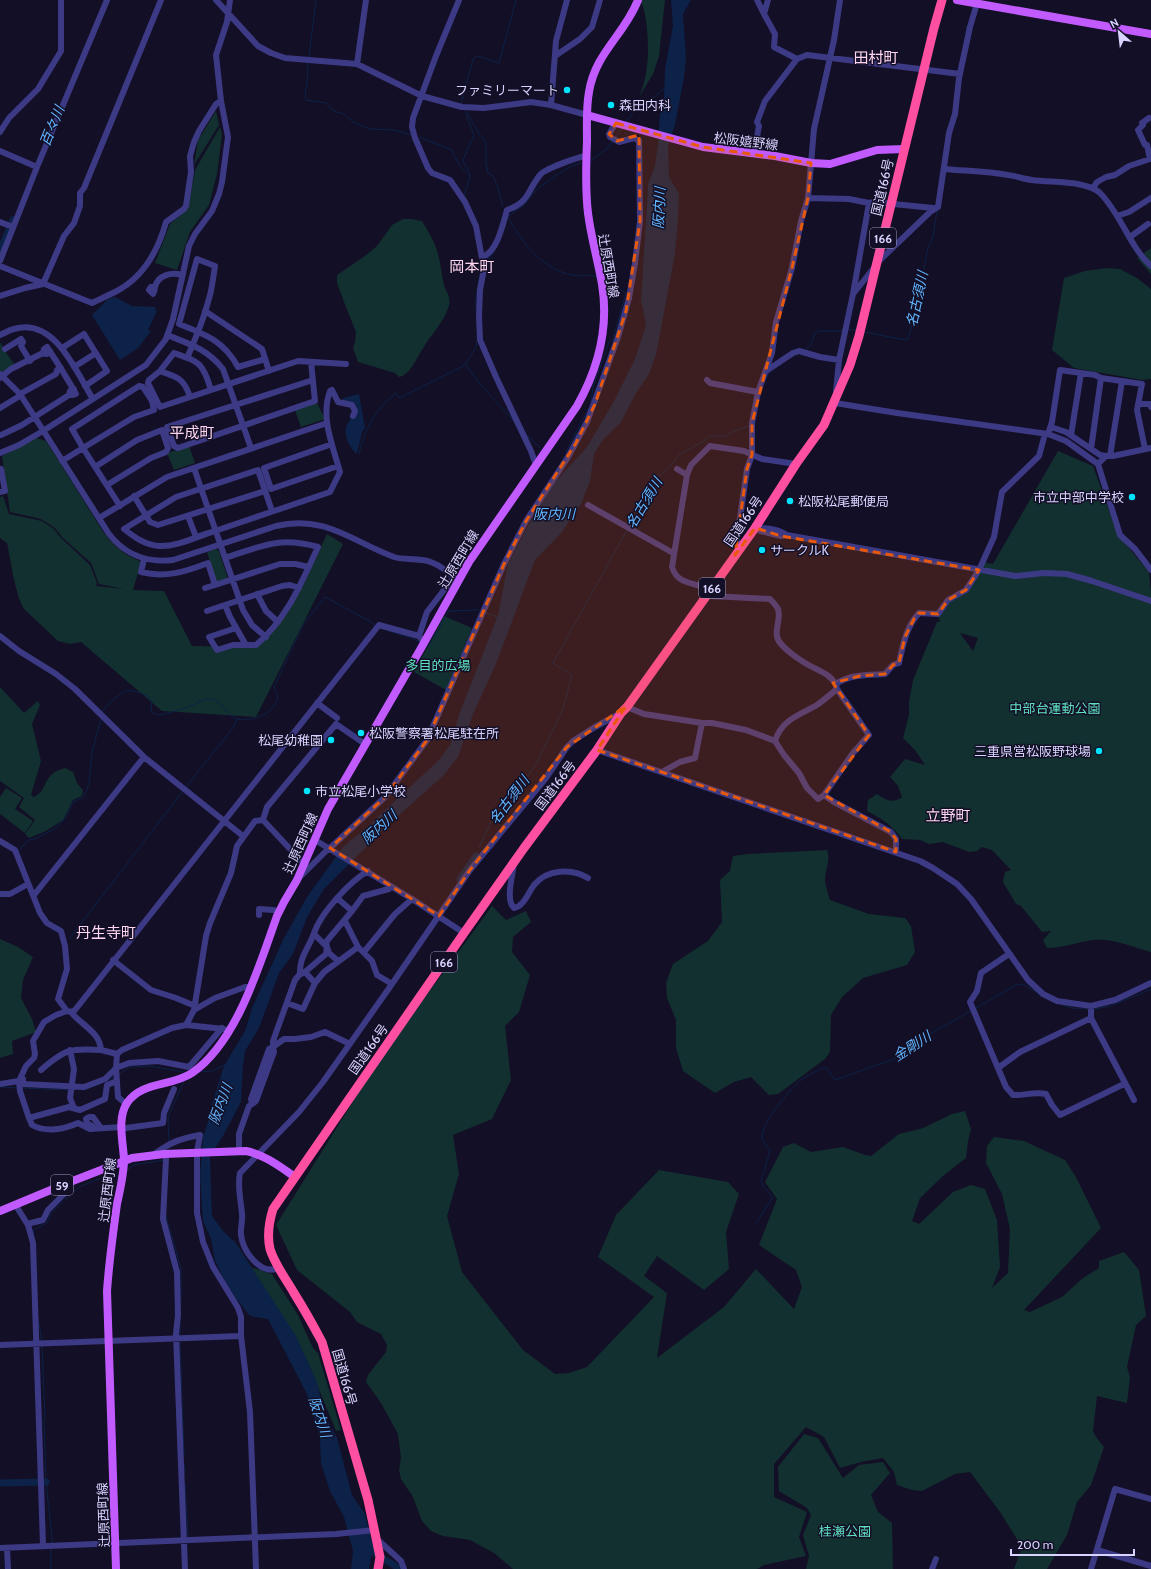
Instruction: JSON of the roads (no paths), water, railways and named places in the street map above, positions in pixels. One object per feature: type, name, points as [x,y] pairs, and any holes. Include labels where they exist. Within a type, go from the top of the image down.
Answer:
[{"type":"highway","name":"国道166号","points":[[378,1569],[380,1557],[368,1500],[322,1342],[310,1318],[279,1268],[270,1249],[268,1235],[270,1218],[273,1209],[515,861],[597,750],[738,551],[757,528],[796,464],[824,425],[836,400],[859,336],[942,0]]},
{"type":"main road","name":"辻原西町線","points":[[116,1569],[107,1292],[109,1259],[124,1162],[121,1127],[126,1104],[135,1094],[146,1088],[176,1080],[191,1074],[211,1056],[226,1029],[240,1013],[279,913],[298,880],[328,809],[456,579],[577,406],[591,376],[600,347],[604,305],[601,279],[588,214],[586,156],[587,115],[590,87],[604,53],[631,15],[638,0]]},
{"type":"main road","points":[[957,0],[977,2],[1151,34]]},
{"type":"main road","name":"松阪嬉野線","points":[[587,115],[703,147],[754,153],[811,163],[830,164],[877,150],[904,150]]},
{"type":"main road","name":"59","points":[[0,1211],[132,1158],[152,1155],[238,1150],[258,1153],[271,1160],[294,1177]]},
{"type":"street","points":[[0,132],[9,118],[38,89],[61,51],[61,0]]},
{"type":"street","points":[[0,261],[37,167],[107,0]]},
{"type":"street","points":[[43,284],[64,236],[74,223],[80,206],[80,193],[84,188],[161,0]]},
{"type":"street","points":[[216,0],[258,46],[271,53],[290,59],[357,64],[422,96],[462,107],[484,108],[531,102],[551,104],[587,115]]},
{"type":"street","points":[[0,454],[19,446],[146,365],[161,347],[173,319],[189,246],[195,234],[212,211],[222,182],[228,137],[221,101],[216,55],[229,14],[230,0]]},
{"type":"street","points":[[357,64],[366,0]]},
{"type":"street","points":[[459,0],[413,118],[412,127],[428,168],[432,173],[450,180],[463,200],[476,226],[484,269],[480,290],[480,340],[523,432],[536,464]]},
{"type":"street","points":[[551,104],[556,41],[567,0]]},
{"type":"street","points":[[555,56],[580,39],[592,27],[600,0]]},
{"type":"street","points":[[757,0],[774,34],[774,47],[797,59]]},
{"type":"street","points":[[764,14],[768,0]]},
{"type":"street","points":[[738,551],[737,539],[747,469],[752,455],[752,424],[758,392],[768,370],[776,322],[792,268],[801,221],[808,198],[814,129],[830,58],[840,0]]},
{"type":"street","points":[[853,294],[876,264],[935,208],[944,169],[949,133],[955,114],[958,73],[977,2]]},
{"type":"street","points":[[754,153],[759,126],[757,122],[765,101],[797,59],[807,55],[958,73]]},
{"type":"street","points":[[0,266],[92,302],[115,292],[132,281],[146,266],[161,240],[166,222],[186,206],[190,172],[190,156],[194,142],[216,104],[221,101]]},
{"type":"street","points":[[1093,188],[1097,182],[1150,159],[1147,146],[1144,145],[1138,130],[1143,125],[1142,122],[1149,118]]},
{"type":"street","points":[[298,880],[385,797],[427,740],[504,564],[526,521],[576,443],[592,409],[626,311],[635,263],[640,220],[639,141],[634,138],[619,142],[610,137],[609,134],[616,123]]},
{"type":"street","points":[[0,151],[37,167]]},
{"type":"street","points":[[483,259],[490,252],[500,236],[507,210],[517,207],[525,200],[540,173],[552,167],[586,156]]},
{"type":"street","points":[[944,169],[1007,175],[1031,180],[1077,184],[1093,188],[1100,194],[1117,216],[1138,251],[1151,266]]},
{"type":"street","points":[[808,198],[849,199],[869,203],[892,203],[935,208]]},
{"type":"street","points":[[1117,216],[1129,212],[1151,198]]},
{"type":"street","points":[[869,203],[853,294],[839,360],[836,400],[1046,434],[1066,441],[1098,464],[1120,535],[1135,549],[1151,570]]},
{"type":"street","points":[[0,222],[13,227]]},
{"type":"street","points":[[1130,237],[1148,224]]},
{"type":"street","points":[[187,358],[193,345],[197,331],[209,302],[215,266],[197,259],[179,324],[197,331],[211,338],[224,347],[231,354],[238,367],[265,359]]},
{"type":"street","points":[[155,286],[166,275],[182,275]]},
{"type":"street","points":[[0,296],[43,284]]},
{"type":"street","points":[[205,311],[262,349],[269,371]]},
{"type":"street","points":[[0,335],[14,329],[34,329],[44,332],[55,340],[64,351],[93,399]]},
{"type":"street","points":[[55,359],[84,334],[108,371],[85,386]]},
{"type":"street","points":[[167,335],[205,351],[215,359],[223,369],[251,448]]},
{"type":"street","points":[[4,349],[21,339],[23,342],[22,346],[30,361]]},
{"type":"street","points":[[0,435],[15,429],[35,416],[69,395],[76,394],[69,380],[50,351],[47,354],[43,353],[30,361],[11,369],[1,376],[20,394],[35,416],[43,431],[112,538],[130,553],[144,559],[161,561],[173,560],[282,525],[297,522],[310,523],[332,528],[395,558],[429,561],[456,579],[428,612],[422,642],[378,627],[74,1010],[56,1015],[44,1022],[33,1041],[35,1054],[34,1058],[26,1066],[20,1079],[20,1092],[32,1125],[38,1128],[64,1129],[78,1122]]},
{"type":"street","points":[[768,370],[793,353],[799,351],[820,358],[839,360]]},
{"type":"street","points":[[74,367],[96,353]]},
{"type":"street","points":[[211,390],[202,368],[197,362],[174,353],[160,371],[149,380],[148,383],[157,398],[160,407],[269,371],[298,361],[346,364]]},
{"type":"street","points":[[311,362],[313,380],[315,401],[178,448],[174,446],[167,427],[313,380]]},
{"type":"street","points":[[0,408],[18,397],[20,394],[56,374],[57,370],[62,370]]},
{"type":"street","points":[[775,741],[778,734],[793,716],[818,704],[841,681],[860,676],[885,674],[893,665],[899,663],[905,637],[914,619],[919,614],[938,614],[948,600],[966,590],[979,570],[994,537],[1002,492],[1039,456],[1046,434],[1051,427],[1060,370],[1142,384],[1137,410],[1148,449],[1108,456],[1100,455],[1071,435],[1062,430],[1051,427]]},
{"type":"street","points":[[160,371],[181,379],[186,385],[190,397]]},
{"type":"street","points":[[1071,435],[1081,373]]},
{"type":"street","points":[[69,380],[78,374]]},
{"type":"street","points":[[1091,449],[1101,378]]},
{"type":"street","points":[[707,380],[710,383],[758,392]]},
{"type":"street","points":[[1098,464],[1108,456],[1122,381]]},
{"type":"street","points":[[62,461],[83,448],[129,419],[154,410],[152,402],[143,388],[140,386],[72,429],[83,448],[120,506]]},
{"type":"street","points":[[272,511],[258,470],[176,497],[124,529],[138,539],[153,545],[171,545],[330,492],[340,472],[327,423],[326,408],[330,392],[332,390],[338,402],[352,405],[356,411],[353,416]]},
{"type":"street","points":[[1138,404],[1150,404],[1151,407]]},
{"type":"street","points":[[99,518],[167,477],[327,423]]},
{"type":"street","points":[[95,467],[137,440],[162,430],[168,448],[166,452],[151,458],[107,485]]},
{"type":"street","points":[[332,444],[264,468],[271,489],[338,466]]},
{"type":"street","points":[[279,1268],[275,1270],[264,1267],[254,1262],[248,1253],[241,1236],[242,1218],[238,1180],[240,1174],[258,1153],[299,1112],[350,1044],[470,870],[546,778],[567,747],[573,741],[624,710],[702,723],[712,723],[746,730],[775,741],[799,773],[807,788],[818,799],[824,795],[853,753],[869,735],[837,686],[828,676],[805,663],[780,644],[776,638],[779,617],[778,609],[770,599],[711,596],[705,588],[678,578],[674,574],[672,567],[673,553],[687,475],[691,465],[710,446],[744,451],[762,459],[796,464]]},
{"type":"street","points":[[194,468],[244,613],[250,623],[266,636]]},
{"type":"street","points":[[0,470],[1,469],[5,491],[0,492]]},
{"type":"street","points":[[677,469],[687,475]]},
{"type":"street","points":[[134,496],[152,523],[158,525],[265,491]]},
{"type":"street","points":[[588,505],[673,553]]},
{"type":"street","points":[[188,516],[196,537]]},
{"type":"street","points":[[757,528],[762,527],[782,532],[787,535],[883,551],[1015,576],[1044,573],[1067,574],[1151,601]]},
{"type":"street","points":[[225,558],[269,543],[284,541],[298,542],[318,547],[285,614],[266,636],[256,645],[233,645],[217,650],[209,637],[236,628]]},
{"type":"street","points":[[144,559],[141,572],[157,575],[179,573],[208,563],[215,585]]},
{"type":"street","points":[[205,588],[280,564],[295,564],[309,567]]},
{"type":"street","points":[[207,611],[282,586],[290,585],[299,588]]},
{"type":"street","points":[[258,594],[264,608],[278,622]]},
{"type":"street","points":[[225,605],[246,645]]},
{"type":"street","points":[[0,636],[19,651],[56,674],[70,685],[144,757],[243,836]]},
{"type":"street","points":[[317,703],[337,718]]},
{"type":"street","points":[[662,772],[680,762],[695,758],[702,723]]},
{"type":"street","points":[[263,820],[268,806],[336,724],[365,744]]},
{"type":"street","points":[[597,750],[896,852],[920,861],[933,868],[958,884],[971,899],[1028,980],[1042,994],[1057,1001],[1091,1006],[1115,1000],[1151,983]]},
{"type":"street","points":[[34,895],[144,757]]},
{"type":"street","points":[[824,795],[834,802],[891,832],[896,839],[896,852]]},
{"type":"street","points":[[186,1025],[195,1008],[206,936],[231,873],[237,846],[255,821],[263,820]]},
{"type":"street","points":[[263,820],[305,865]]},
{"type":"street","points":[[315,840],[412,899],[464,933]]},
{"type":"street","points":[[0,841],[15,850],[40,912],[47,923],[61,931],[65,946],[67,969],[58,999],[69,1012],[90,1028],[102,1050]]},
{"type":"street","points":[[515,861],[510,895],[510,902],[514,908],[520,906],[536,882],[546,876],[555,873],[573,872],[582,874],[588,878]]},
{"type":"street","points":[[315,983],[303,973],[300,966],[314,934],[314,929],[337,898],[368,872]]},
{"type":"street","points":[[0,894],[10,894],[28,884]]},
{"type":"street","points":[[273,1047],[273,1041],[295,980],[326,954],[326,942],[345,921],[363,896],[389,889],[390,887]]},
{"type":"street","points":[[337,898],[352,911]]},
{"type":"street","points":[[364,952],[395,914],[412,899]]},
{"type":"street","points":[[259,915],[259,909],[274,910],[279,913]]},
{"type":"street","points":[[345,921],[358,947],[372,961],[377,975],[392,984]]},
{"type":"street","points":[[314,934],[327,947],[329,953],[338,961]]},
{"type":"street","points":[[287,1003],[304,1009],[315,983],[324,972],[358,947]]},
{"type":"street","points":[[1009,954],[981,973],[977,991],[970,1002],[1006,1087],[1013,1095],[1019,1096],[1038,1092],[1046,1094],[1060,1115],[1124,1084]]},
{"type":"street","points":[[113,960],[151,990],[176,998],[195,1008]]},
{"type":"street","points":[[195,1008],[215,998],[245,987],[250,987]]},
{"type":"street","points":[[1091,1006],[1091,1018],[1124,1084],[1134,1100]]},
{"type":"street","points":[[998,1068],[1020,1052],[1091,1018]]},
{"type":"street","points":[[126,1104],[118,1097],[116,1068],[117,1054],[122,1050],[172,1028],[186,1025],[226,1029]]},
{"type":"street","points":[[20,1079],[23,1079],[23,1084],[72,1086],[74,1088],[94,1084],[105,1079],[116,1068],[129,1063],[158,1061],[190,1067],[226,1029]]},
{"type":"street","points":[[238,1150],[239,1134],[249,1106],[252,1104],[251,1099],[270,1049],[284,1039],[312,1037],[325,1032],[350,1044]]},
{"type":"street","points":[[41,1070],[60,1055],[70,1050],[102,1050],[117,1054]]},
{"type":"street","points":[[70,1050],[74,1070],[70,1098],[76,1109],[78,1122]]},
{"type":"street","points":[[0,1084],[20,1079]]},
{"type":"street","points":[[29,1118],[69,1107],[76,1109],[105,1099],[107,1085],[117,1081]]},
{"type":"street","points":[[78,1122],[90,1129],[100,1126],[126,1128],[163,1123],[164,1113],[174,1089]]},
{"type":"street","points":[[152,1155],[168,1144],[184,1138],[200,1135],[197,1152],[197,1213],[204,1242],[213,1268],[238,1308],[241,1317],[241,1336],[250,1412],[256,1569]]},
{"type":"street","points":[[164,1154],[166,1159],[163,1219],[177,1272],[178,1315],[176,1339],[186,1569]]},
{"type":"street","points":[[28,1225],[31,1222],[43,1220],[48,1210],[70,1188],[70,1182]]},
{"type":"street","points":[[17,1204],[18,1209],[28,1225],[33,1243],[43,1545]]},
{"type":"street","points":[[0,1345],[241,1336]]},
{"type":"street","points":[[1091,1569],[1115,1489],[1151,1499]]},
{"type":"street","points":[[0,1548],[43,1545],[254,1538],[336,1534],[375,1530]]},
{"type":"street","points":[[377,1540],[391,1550],[401,1561],[404,1569]]},
{"type":"street","points":[[7,1548],[8,1569]]},
{"type":"street","points":[[1097,1550],[1151,1566]]},
{"type":"street","points":[[932,1569],[936,1558]]},
{"type":"water","name":"阪内川","points":[[671,0],[691,0],[683,14],[686,58],[684,78],[675,124],[668,147],[669,177],[679,194],[675,254],[656,355],[649,374],[636,393],[621,422],[602,441],[594,454],[590,481],[581,504],[562,532],[535,560],[496,664],[473,714],[458,757],[444,775],[389,824],[324,889],[307,917],[293,954],[279,973],[259,1028],[245,1051],[241,1102],[223,1136],[210,1156],[212,1216],[223,1231],[236,1243],[296,1336],[316,1380],[326,1418],[337,1438],[352,1495],[365,1514],[373,1547],[369,1569],[351,1569],[353,1551],[344,1517],[330,1491],[321,1463],[320,1439],[307,1394],[268,1319],[250,1316],[234,1296],[215,1261],[211,1239],[203,1221],[200,1176],[203,1137],[224,1066],[245,1031],[252,1008],[284,938],[307,897],[343,847],[367,827],[439,760],[450,745],[460,712],[498,615],[508,564],[540,503],[556,481],[587,447],[613,403],[635,359],[646,325],[641,300],[648,184],[655,166],[660,115],[664,98],[665,69],[673,26]]},
{"type":"water","points":[[115,297],[132,306],[156,307],[155,310],[157,311],[148,330],[151,331],[138,348],[120,360],[92,315],[108,299]]},
{"type":"water","points":[[359,394],[365,428],[362,432],[357,454],[352,449],[346,435],[349,421],[357,412],[355,403],[343,401],[343,398]]},
{"type":"waterway","points":[[309,57],[316,0]]},
{"type":"waterway","points":[[461,104],[473,59],[477,56],[499,63],[516,0]]},
{"type":"waterway","name":"名古須川","points":[[966,33],[967,26]]},
{"type":"waterway","points":[[308,62],[307,86],[305,92],[306,100],[326,103],[334,111],[344,114],[353,122],[370,129],[394,130],[412,135]]},
{"type":"waterway","points":[[626,122],[635,110],[646,106],[665,88]]},
{"type":"waterway","points":[[466,111],[485,141],[488,173],[493,176],[503,206]]},
{"type":"waterway","points":[[466,114],[474,135],[463,160],[470,175]]},
{"type":"waterway","points":[[616,137],[622,128]]},
{"type":"waterway","points":[[419,137],[452,150],[459,164],[470,176],[464,196]]},
{"type":"waterway","points":[[590,161],[608,148],[613,141]]},
{"type":"waterway","points":[[509,216],[524,205],[536,190],[556,175],[574,165],[583,163]]},
{"type":"waterway","name":"名古須川","points":[[864,332],[906,340],[908,339],[915,314],[928,248],[933,237],[937,211]]},
{"type":"waterway","points":[[508,217],[526,245],[534,254],[552,268],[573,275],[591,275],[597,277]]},
{"type":"waterway","name":"百々川","points":[[0,251],[13,220]]},
{"type":"waterway","points":[[486,262],[494,252]]},
{"type":"waterway","points":[[476,308],[476,296],[481,269],[480,264]]},
{"type":"waterway","points":[[591,401],[593,387],[609,342],[613,339],[626,293],[605,281]]},
{"type":"waterway","name":"名古須川","points":[[848,330],[857,330]]},
{"type":"waterway","name":"名古須川","points":[[805,350],[811,344],[815,333],[819,331],[843,331]]},
{"type":"waterway","points":[[359,454],[364,436],[382,405],[396,393],[399,398],[465,365],[476,347],[477,341]]},
{"type":"waterway","points":[[466,365],[479,383],[513,420]]},
{"type":"waterway","name":"名古須川","points":[[765,381],[769,373]]},
{"type":"waterway","name":"名古須川","points":[[759,400],[763,386]]},
{"type":"waterway","points":[[565,454],[589,408]]},
{"type":"waterway","name":"名古須川","points":[[630,526],[656,479],[667,470],[680,454],[704,441],[709,436],[725,436],[749,426]]},
{"type":"waterway","points":[[525,433],[540,448]]},
{"type":"waterway","name":"名古須川","points":[[479,848],[491,822],[523,779],[535,766],[563,709],[572,675],[553,663],[627,530]]},
{"type":"waterway","points":[[102,712],[124,692],[133,691],[147,696],[152,701],[151,712],[158,715],[210,699],[216,700],[232,716],[238,719],[245,720],[255,718],[267,713],[275,704],[278,697],[274,687],[304,623],[325,597],[371,622],[375,626]]},
{"type":"waterway","points":[[426,646],[428,647],[449,611],[479,610]]},
{"type":"waterway","points":[[486,613],[498,617]]},
{"type":"waterway","points":[[380,628],[420,642]]},
{"type":"waterway","points":[[19,851],[28,840],[35,839],[56,828],[65,818],[73,802],[84,797],[89,783],[92,752],[101,719]]},
{"type":"waterway","points":[[186,787],[233,728],[237,720]]},
{"type":"waterway","points":[[69,939],[183,791]]},
{"type":"waterway","name":"名古須川","points":[[460,879],[476,856]]},
{"type":"waterway","name":"金剛川","points":[[976,1008],[1016,985],[1023,984],[1038,993]]},
{"type":"waterway","name":"金剛川","points":[[1094,1009],[1111,1006],[1151,989]]},
{"type":"waterway","name":"金剛川","points":[[1062,1005],[1073,1008],[1088,1009]]},
{"type":"waterway","name":"金剛川","points":[[755,1225],[773,1197],[763,1186],[761,1181],[770,1151],[762,1138],[763,1132],[771,1115],[796,1084],[806,1076],[823,1068],[827,1068],[835,1080],[894,1059],[921,1039],[971,1011]]},
{"type":"waterway","points":[[199,1072],[212,1071],[225,1065]]},
{"type":"waterway","points":[[119,1074],[129,1067],[150,1066],[184,1072]]},
{"type":"waterway","points":[[107,1081],[114,1077]]},
{"type":"waterway","points":[[169,1143],[168,1119],[184,1081]]},
{"type":"waterway","points":[[84,1090],[100,1084]]},
{"type":"waterway","points":[[0,1087],[17,1088]]},
{"type":"waterway","points":[[22,1088],[69,1090]]},
{"type":"waterway","points":[[127,1170],[134,1165],[164,1160]]},
{"type":"waterway","points":[[34,1234],[33,1230],[47,1223],[51,1213],[79,1187],[108,1175],[116,1177],[120,1175]]},
{"type":"waterway","points":[[166,1216],[181,1269],[181,1301]]},
{"type":"waterway","points":[[38,1319],[42,1341]]},
{"type":"waterway","points":[[180,1322],[180,1337]]},
{"type":"waterway","points":[[180,1342],[184,1456]]},
{"type":"waterway","points":[[42,1346],[46,1482],[52,1544]]},
{"type":"waterway","points":[[184,1464],[184,1474]]},
{"type":"waterway","points":[[0,1483],[46,1482]]},
{"type":"waterway","points":[[185,1483],[188,1538]]},
{"type":"waterway","points":[[368,1542],[377,1555],[399,1569]]},
{"type":"waterway","points":[[51,1549],[51,1569]]},
{"type":"place","name":"ファミリーマート","points":[[567,90]]},
{"type":"place","name":"森田内科","points":[[611,105]]},
{"type":"place","name":"市立中部中学校","points":[[1132,497]]},
{"type":"place","name":"松阪松尾郵便局","points":[[790,501]]},
{"type":"place","name":"サークルK","points":[[762,550]]},
{"type":"place","name":"松阪警察署松尾駐在所","points":[[361,733]]},
{"type":"place","name":"松尾幼稚園","points":[[331,740]]},
{"type":"place","name":"三重県営松阪野球場","points":[[1099,751]]},
{"type":"place","name":"市立松尾小学校","points":[[307,791]]},
{"type":"district","name":"田村町","points":[[876,58]]},
{"type":"district","name":"岡本町","points":[[472,267]]},
{"type":"district","name":"平成町","points":[[192,433]]},
{"type":"district","name":"立野町","points":[[948,816]]},
{"type":"district","name":"丹生寺町","points":[[106,933]]},
{"type":"park label","name":"多目的広場","points":[[438,665]]},
{"type":"park label","name":"中部台運動公園","points":[[1055,708]]},
{"type":"park label","name":"桂瀬公園","points":[[845,1531]]}]
